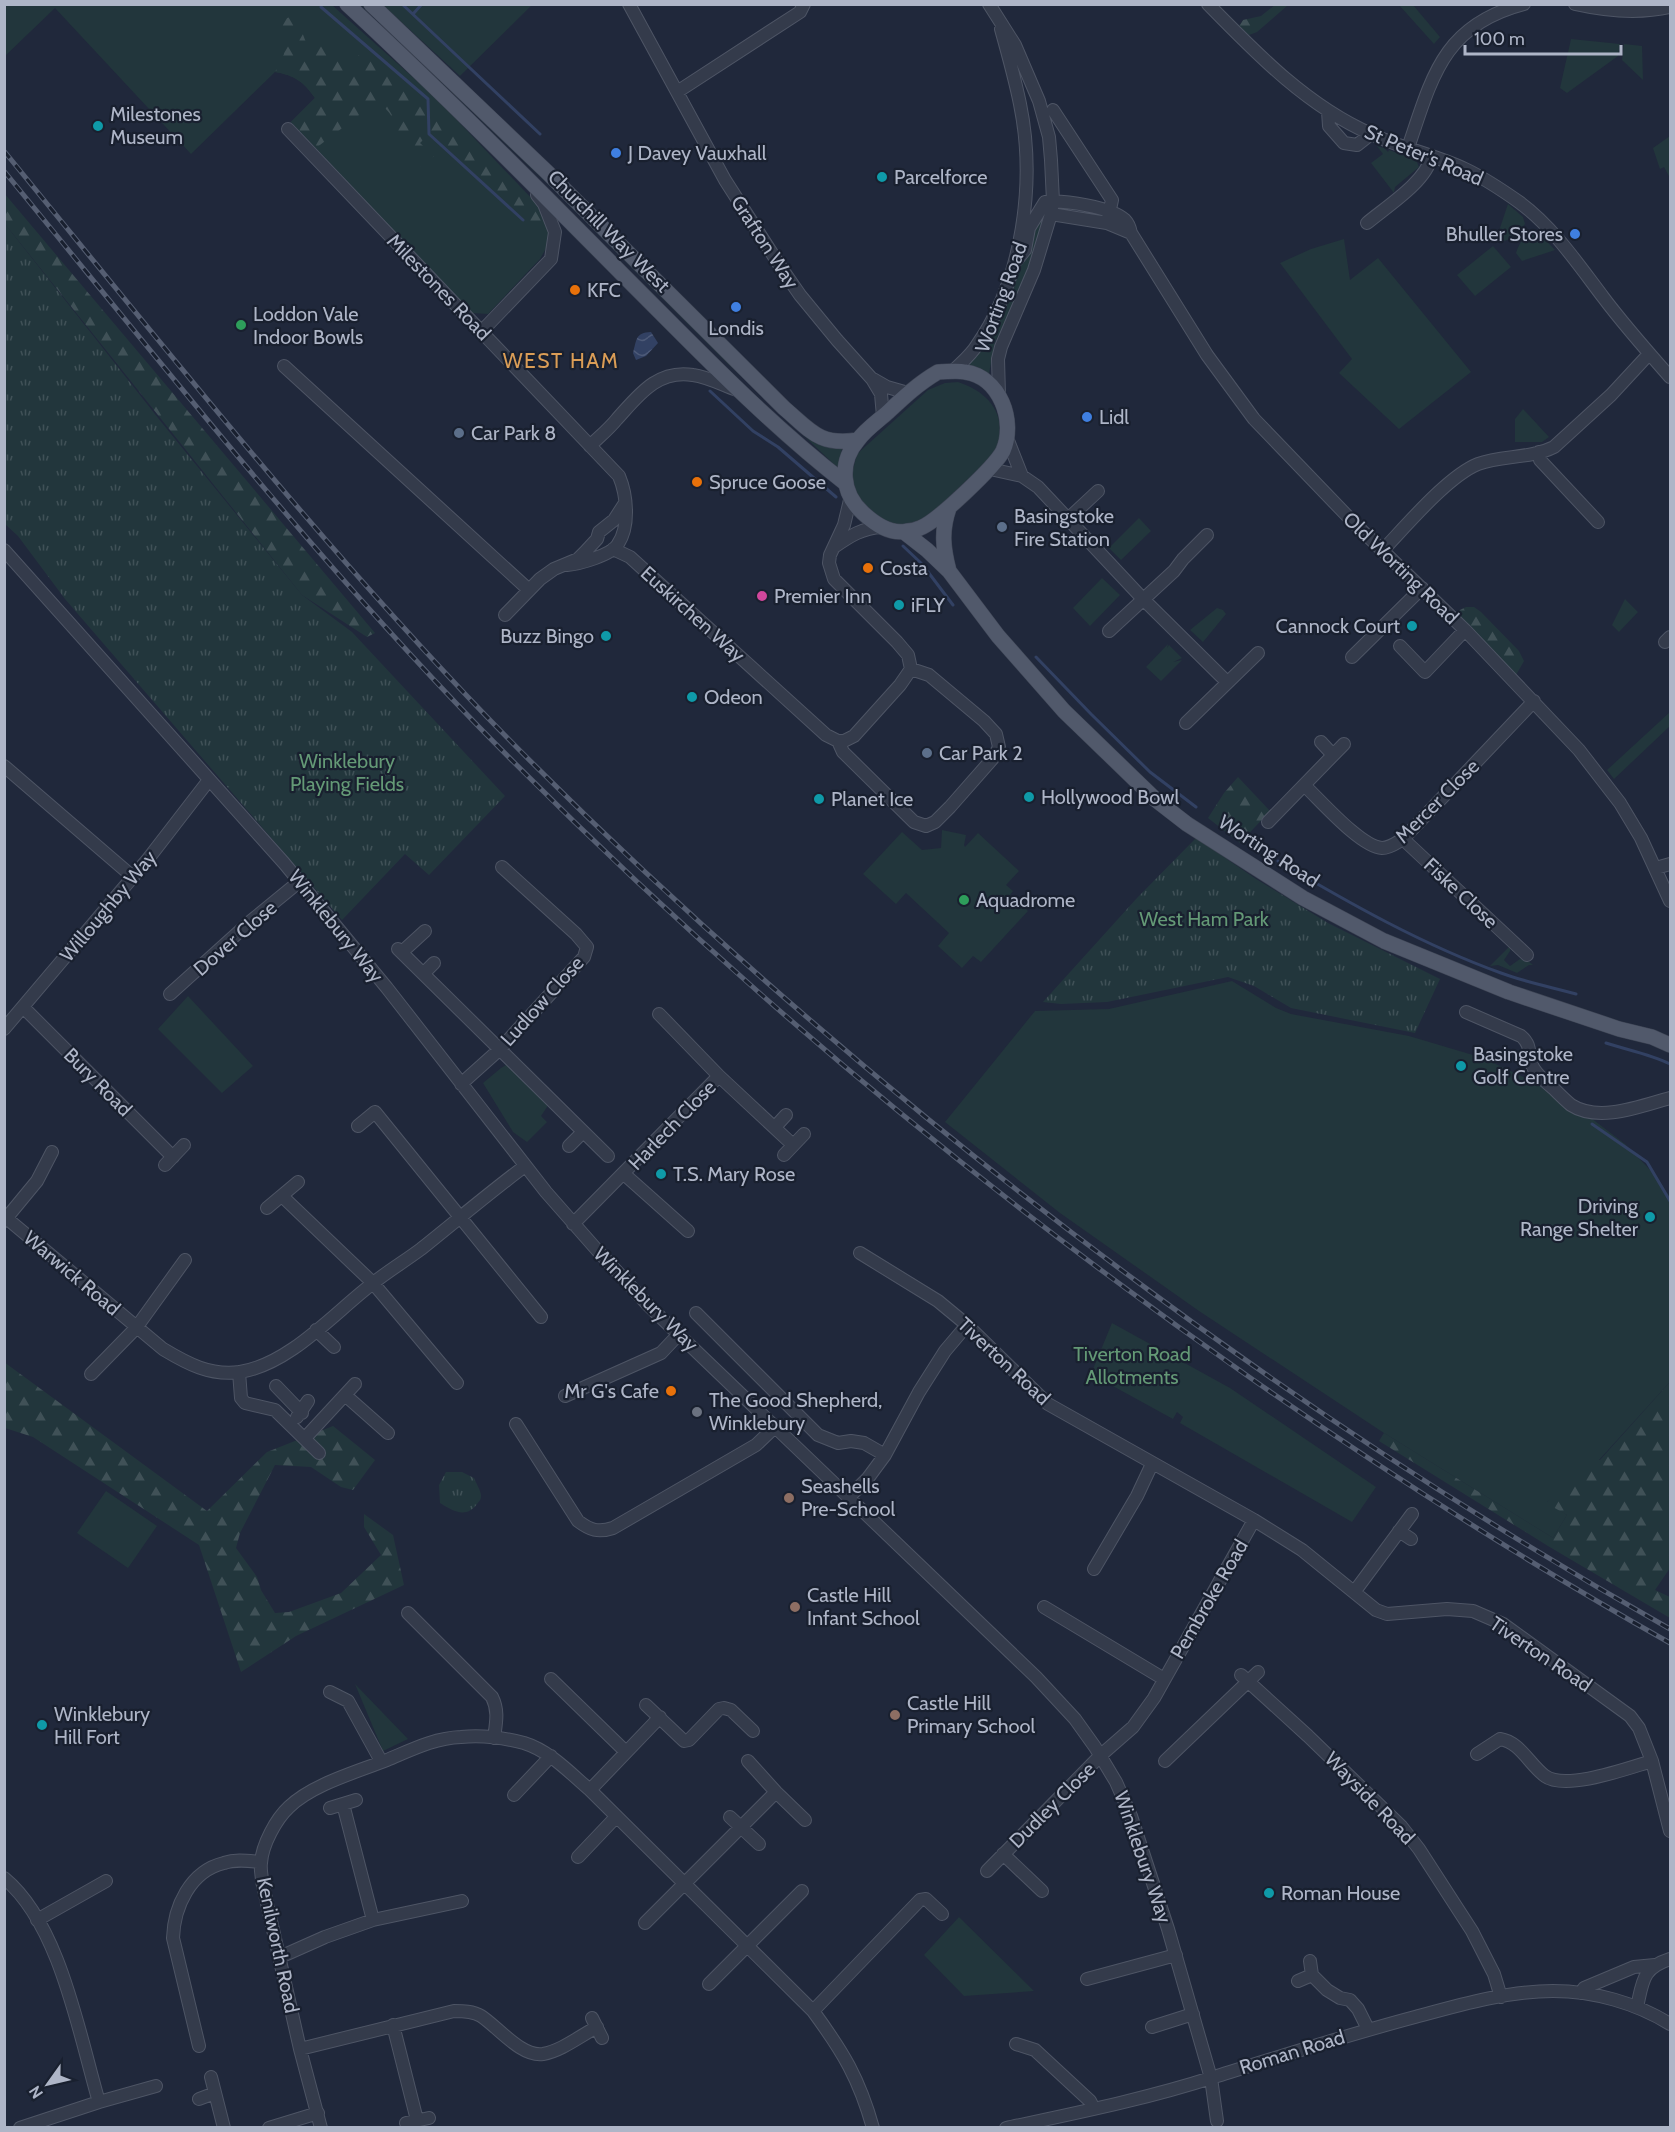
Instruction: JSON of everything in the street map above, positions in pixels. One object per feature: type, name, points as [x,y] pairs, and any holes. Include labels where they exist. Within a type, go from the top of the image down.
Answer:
[{"type":"main road","name":"Churchill Way West","points":[[347,4],[502,154],[738,390],[790,438],[845,483]]},
{"type":"main road","name":"Churchill Way West","points":[[371,4],[548,173],[784,408],[819,437],[840,442],[858,440]]},
{"type":"main road","points":[[938,372],[966,372],[981,378],[999,395],[1006,409],[1007,438],[997,462],[949,508],[920,528],[904,532],[890,531],[882,527],[861,512],[850,500],[845,483],[845,471],[848,454],[858,440],[908,393],[938,372]]},
{"type":"main road","name":"Worting Road","points":[[949,508],[942,539],[949,571]]},
{"type":"main road","name":"Worting Road","points":[[904,532],[949,571],[998,636],[1064,711],[1156,800],[1187,824],[1303,898],[1384,941],[1509,992],[1671,1045]]},
{"type":"main road","name":"Worting Road","points":[[1652,1037],[1671,1033]]},
{"type":"street","name":"Grafton Way","points":[[629,4],[725,180],[800,295],[872,379],[881,394],[883,416]]},
{"type":"street","points":[[677,92],[800,12],[804,4]]},
{"type":"street","name":"Worting Road","points":[[989,4],[1015,45],[1039,101],[1050,143],[1049,207],[1034,270],[1001,347],[998,359],[999,395]]},
{"type":"street","name":"St Peter's Road","points":[[1208,4],[1263,59],[1329,111],[1371,134],[1482,178],[1521,204],[1563,245],[1649,354],[1671,377]]},
{"type":"street","points":[[1408,148],[1428,89],[1445,55],[1460,37],[1479,22],[1524,4]]},
{"type":"street","points":[[1575,4],[1630,11],[1671,7]]},
{"type":"street","name":"Worting Road","points":[[952,372],[977,346],[991,323],[1017,260],[1026,160],[1022,116],[999,21]]},
{"type":"street","points":[[1053,110],[1112,200],[1109,218]]},
{"type":"street","points":[[1329,111],[1329,126],[1344,143],[1357,145],[1371,134]]},
{"type":"street","name":"Milestones Road","points":[[288,129],[619,476],[624,488],[626,523],[614,546]]},
{"type":"street","points":[[481,332],[550,259],[555,232],[544,204],[502,154]]},
{"type":"street","points":[[1367,224],[1424,175],[1430,164],[1431,156]]},
{"type":"street","points":[[1025,189],[1049,207]]},
{"type":"street","name":"Worting Road","points":[[1017,260],[1025,250],[1029,228],[1049,207]]},
{"type":"street","name":"Old Worting Road","points":[[1049,207],[1109,218],[1131,233],[1212,363],[1254,419],[1318,486],[1465,630],[1579,750],[1620,803],[1641,838],[1671,902]]},
{"type":"street","points":[[1383,550],[1450,482],[1464,472],[1495,459],[1539,452],[1554,447],[1611,395],[1649,354]]},
{"type":"street","points":[[284,366],[529,590]]},
{"type":"street","points":[[590,446],[641,392],[662,377],[693,375],[738,390]]},
{"type":"street","name":"Grafton Way","points":[[872,379],[887,387],[908,393]]},
{"type":"street","points":[[1007,438],[1022,476]]},
{"type":"street","points":[[1539,452],[1540,460],[1597,522]]},
{"type":"street","points":[[990,469],[1022,476],[1038,487],[1143,599],[1227,682]]},
{"type":"street","points":[[1068,519],[1098,491]]},
{"type":"street","points":[[838,741],[854,736],[900,685],[911,669],[908,655],[897,642],[834,579],[830,563],[832,549],[844,525],[850,500]]},
{"type":"street","points":[[567,565],[578,559],[597,538],[599,532],[614,520],[625,504]]},
{"type":"street","points":[[605,527],[616,529],[614,546]]},
{"type":"street","points":[[832,549],[857,532],[882,527]]},
{"type":"street","points":[[1109,631],[1174,571],[1207,534]]},
{"type":"street","points":[[597,538],[602,548],[614,546]]},
{"type":"street","points":[[505,615],[529,590],[554,569],[591,560],[614,546]]},
{"type":"street","name":"Euskirchen Way","points":[[614,546],[630,557],[826,735],[838,741],[843,752],[914,822],[926,826],[935,822],[994,757],[999,747],[996,734],[939,682],[929,675],[911,669]]},
{"type":"street","name":"Winklebury Way","points":[[4,550],[300,881],[573,1224],[630,1286],[1036,1677],[1075,1719],[1101,1755],[1135,1825],[1176,1954],[1211,2078],[1217,2121]]},
{"type":"street","points":[[1352,657],[1422,588]]},
{"type":"street","points":[[1400,646],[1425,672],[1465,630]]},
{"type":"street","points":[[1186,723],[1258,653]]},
{"type":"street","name":"Mercer Close","points":[[1305,786],[1365,843],[1380,848],[1390,848],[1403,839],[1534,702]]},
{"type":"street","points":[[1321,742],[1334,755]]},
{"type":"street","points":[[1268,822],[1344,744]]},
{"type":"street","points":[[4,766],[133,877]]},
{"type":"street","name":"Willoughby Way","points":[[4,1029],[133,877],[209,780]]},
{"type":"street","name":"Fiske Close","points":[[1403,839],[1519,952]]},
{"type":"street","points":[[1656,868],[1671,864]]},
{"type":"street","name":"Ludlow Close","points":[[461,1084],[500,1049],[584,957],[587,947],[576,934],[502,867]]},
{"type":"street","name":"Dover Close","points":[[170,994],[300,881]]},
{"type":"street","points":[[425,931],[400,950],[608,1156]]},
{"type":"street","points":[[424,973],[434,963]]},
{"type":"street","name":"Bury Road","points":[[23,1007],[169,1161],[184,1146]]},
{"type":"street","points":[[1466,1012],[1521,1036],[1530,1048],[1531,1063],[1535,1071],[1572,1105],[1581,1109],[1591,1113],[1601,1113],[1671,1098]]},
{"type":"street","name":"Harlech Close","points":[[659,1014],[720,1076],[794,1145]]},
{"type":"street","name":"Harlech Close","points":[[573,1224],[720,1076]]},
{"type":"street","points":[[358,1126],[375,1112],[541,1317]]},
{"type":"street","points":[[775,1127],[786,1115]]},
{"type":"street","points":[[569,1146],[584,1132]]},
{"type":"street","points":[[784,1155],[804,1134]]},
{"type":"street","name":"Warwick Road","points":[[52,1152],[37,1181],[5,1218],[163,1349],[190,1366],[209,1372],[239,1372],[275,1360],[525,1166]]},
{"type":"street","name":"Harlech Close","points":[[624,1174],[688,1231]]},
{"type":"street","points":[[267,1208],[298,1182]]},
{"type":"street","points":[[282,1196],[373,1283],[457,1383]]},
{"type":"street","name":"Tiverton Road","points":[[860,1253],[938,1300],[1048,1404],[1254,1520],[1302,1550],[1376,1610],[1387,1614],[1447,1609],[1464,1610],[1473,1611],[1503,1624],[1630,1716],[1639,1728],[1652,1761],[1671,1831]]},
{"type":"street","name":"Warwick Road","points":[[91,1374],[136,1328],[185,1260]]},
{"type":"street","points":[[696,1313],[818,1435],[838,1443],[864,1443],[885,1455]]},
{"type":"street","points":[[849,1497],[868,1478],[885,1455],[919,1392],[945,1351],[967,1325]]},
{"type":"street","points":[[316,1330],[334,1347]]},
{"type":"street","points":[[565,1396],[661,1353],[679,1334]]},
{"type":"street","points":[[239,1372],[241,1398],[245,1403],[275,1410],[318,1453]]},
{"type":"street","points":[[305,1438],[355,1384]]},
{"type":"street","points":[[276,1386],[302,1413]]},
{"type":"street","points":[[345,1395],[388,1433]]},
{"type":"street","points":[[291,1425],[302,1413],[308,1401]]},
{"type":"street","points":[[516,1424],[578,1521],[596,1532],[613,1528],[756,1445],[776,1426]]},
{"type":"street","points":[[1094,1569],[1137,1496],[1152,1464]]},
{"type":"street","points":[[1354,1591],[1412,1514]]},
{"type":"street","name":"Pembroke Road","points":[[1101,1755],[1133,1727],[1154,1698],[1254,1520]]},
{"type":"street","points":[[1399,1531],[1412,1539]]},
{"type":"street","name":"Pembroke Road","points":[[1044,1607],[1164,1679]]},
{"type":"street","points":[[408,1613],[492,1697],[497,1716],[494,1738]]},
{"type":"street","points":[[1165,1761],[1244,1678],[1258,1672]]},
{"type":"street","name":"Wayside Road","points":[[1244,1678],[1401,1826],[1419,1849],[1472,1931],[1494,1974],[1501,1997]]},
{"type":"street","points":[[551,1679],[626,1752]]},
{"type":"street","points":[[330,1692],[348,1701],[381,1761]]},
{"type":"street","points":[[646,1705],[684,1741],[689,1740],[719,1709],[724,1708],[731,1710],[753,1731]]},
{"type":"street","points":[[590,1790],[660,1717]]},
{"type":"street","name":"Kenilworth Road","points":[[321,2127],[300,2049],[262,1881],[261,1862],[273,1826],[289,1807],[308,1793],[381,1761],[438,1740],[461,1737],[494,1738],[537,1747],[551,1756],[590,1790],[683,1884],[748,1944],[813,2011],[842,2050],[854,2073],[873,2127]]},
{"type":"street","points":[[1477,1756],[1500,1739],[1510,1740],[1546,1776],[1560,1782],[1606,1775],[1652,1761]]},
{"type":"street","name":"Dudley Close","points":[[987,1870],[1101,1755]]},
{"type":"street","points":[[514,1795],[551,1756]]},
{"type":"street","points":[[748,1761],[805,1820]]},
{"type":"street","points":[[645,1923],[776,1792]]},
{"type":"street","points":[[330,1808],[356,1800]]},
{"type":"street","points":[[343,1804],[374,1920]]},
{"type":"street","points":[[578,1857],[616,1817]]},
{"type":"street","points":[[730,1817],[759,1844]]},
{"type":"street","name":"Dudley Close","points":[[1003,1854],[1042,1891]]},
{"type":"street","points":[[200,2047],[173,1938],[173,1922],[179,1903],[186,1891],[207,1870],[222,1863],[261,1862]]},
{"type":"street","points":[[4,1878],[18,1890],[38,1920],[63,1976],[99,2102]]},
{"type":"street","points":[[38,1920],[106,1881]]},
{"type":"street","points":[[709,1984],[802,1891]]},
{"type":"street","points":[[280,1957],[325,1937],[374,1920],[458,1898]]},
{"type":"street","points":[[813,2011],[920,1900],[926,1899],[944,1912],[933,1924]]},
{"type":"street","points":[[1087,1979],[1176,1954]]},
{"type":"street","points":[[1581,1993],[1584,1988],[1634,1967],[1655,1965],[1671,1959]]},
{"type":"street","points":[[1310,1961],[1312,1975],[1327,1990],[1340,1998],[1350,2000],[1358,2009],[1368,2029]]},
{"type":"street","points":[[1637,2007],[1646,1975],[1655,1965]]},
{"type":"street","points":[[1298,1981],[1312,1975]]},
{"type":"street","name":"Roman Road","points":[[1006,2127],[1094,2109],[1211,2078],[1368,2029],[1501,1997],[1553,1991],[1581,1993],[1637,2007],[1671,2024]]},
{"type":"street","points":[[300,2049],[447,2012],[466,2011],[479,2014],[514,2043],[528,2052],[540,2055],[551,2052],[597,2028]]},
{"type":"street","points":[[1152,2027],[1167,2028],[1192,2014]]},
{"type":"street","points":[[393,2025],[417,2120]]},
{"type":"street","points":[[1016,2044],[1035,2050],[1090,2101],[1094,2109]]},
{"type":"street","points":[[211,2078],[224,2127]]},
{"type":"street","points":[[20,2127],[51,2123],[99,2102],[156,2086]]},
{"type":"street","points":[[199,2099],[215,2093]]},
{"type":"street","points":[[269,2127],[318,2113]]},
{"type":"green space","points":[[5,5],[332,5],[435,97],[538,205],[548,229],[548,245],[540,259],[488,314],[472,313],[291,122],[315,98],[298,80],[275,72],[191,154],[55,8],[5,56]]},
{"type":"green space","points":[[361,5],[367,5],[669,301],[842,449],[838,468],[729,365],[557,193]]},
{"type":"green space","points":[[383,5],[532,5],[460,76]]},
{"type":"green space","points":[[1275,5],[1288,5],[1257,32],[1249,35],[1239,26],[1243,20],[1261,16]]},
{"type":"green space","points":[[1399,5],[1413,5],[1440,37],[1434,44]]},
{"type":"green space","points":[[290,17],[300,27],[309,50],[322,44],[346,68],[367,47],[428,99],[538,206],[544,230],[535,238],[426,137],[420,143],[434,156],[421,167],[398,144],[394,122],[381,104],[371,106],[316,148],[291,122],[315,98],[298,80],[275,72],[284,54],[281,20]]},
{"type":"green space","points":[[1571,39],[1620,44],[1618,56],[1567,93],[1560,88]]},
{"type":"green space","points":[[1624,44],[1642,46],[1643,80],[1622,60]]},
{"type":"green space","points":[[1670,136],[1670,178],[1664,167],[1660,169],[1653,148]]},
{"type":"green space","points":[[1377,146],[1388,152],[1389,150],[1416,160],[1419,167],[1395,187],[1394,193],[1371,163],[1383,154]]},
{"type":"green space","points":[[4,193],[375,633],[367,637],[302,595],[5,224]]},
{"type":"green space","points":[[1508,204],[1523,217],[1525,224],[1513,238],[1504,241],[1499,238],[1498,234]]},
{"type":"green space","points":[[1040,221],[1044,222],[1030,272],[995,342],[988,379],[963,369],[1032,230]]},
{"type":"green space","name":"Winklebury Playing Fields","points":[[5,224],[162,423],[302,595],[352,632],[505,796],[429,875],[405,854],[342,920],[65,599],[18,536],[5,524]]},
{"type":"green space","points":[[1533,231],[1537,231],[1555,250],[1522,261],[1516,253],[1517,249],[1524,238]]},
{"type":"green space","points":[[1344,239],[1350,280],[1378,258],[1471,372],[1399,429],[1339,373],[1352,359],[1280,263],[1311,249]]},
{"type":"green space","points":[[1493,246],[1511,267],[1475,296],[1457,275]]},
{"type":"green space","points":[[958,382],[980,393],[995,409],[1000,430],[994,454],[924,521],[908,526],[885,524],[856,500],[852,473],[857,454],[928,390],[945,383]]},
{"type":"green space","points":[[1523,409],[1549,437],[1542,442],[1515,442],[1515,419]]},
{"type":"green space","points":[[1139,518],[1151,531],[1121,560],[1109,548]]},
{"type":"green space","points":[[1102,578],[1120,595],[1090,626],[1073,608]]},
{"type":"green space","points":[[1625,599],[1638,612],[1619,632],[1612,625]]},
{"type":"green space","points":[[1466,607],[1474,607],[1481,612],[1519,651],[1524,661],[1516,675],[1457,615],[1458,611]]},
{"type":"green space","points":[[1217,608],[1226,614],[1203,642],[1190,630]]},
{"type":"green space","points":[[1168,644],[1167,648],[1169,645],[1182,658],[1173,662],[1182,660],[1161,681],[1146,667]]},
{"type":"green space","points":[[1670,712],[1670,726],[1614,779],[1607,770]]},
{"type":"green space","points":[[1238,777],[1270,811],[1240,843],[1208,818],[1224,793]]},
{"type":"green space","name":"Aquadrome","points":[[942,830],[966,835],[965,847],[978,833],[1019,871],[1006,885],[1013,891],[1010,895],[1028,911],[981,962],[973,956],[962,968],[938,946],[949,933],[906,893],[896,904],[863,874],[902,832],[922,850],[941,848]]},
{"type":"green space","name":"West Ham Park","points":[[1196,838],[1256,879],[1328,923],[1440,979],[1415,1033],[1291,1008],[1254,986],[1228,977],[1107,1002],[1061,1004],[1043,1002],[1137,898]]},
{"type":"green space","points":[[1511,945],[1504,960],[1510,966],[1520,959],[1533,965],[1517,973],[1498,965],[1490,966]]},
{"type":"green space","points":[[1232,981],[1276,1008],[1291,1014],[1409,1036],[1483,1058],[1536,1083],[1566,1107],[1591,1118],[1625,1144],[1657,1177],[1670,1197],[1670,1382],[1599,1460],[1547,1502],[1567,1515],[1553,1538],[1384,1433],[1199,1311],[1060,1213],[945,1122],[1035,1011],[1109,1009]]},
{"type":"green space","points":[[188,996],[253,1066],[222,1093],[158,1029]]},
{"type":"green space","points":[[511,1062],[548,1101],[541,1116],[547,1122],[527,1142],[513,1132],[483,1083]]},
{"type":"green space","name":"Tiverton Road Allotments","points":[[1112,1323],[1230,1388],[1376,1487],[1352,1522],[1180,1423],[1183,1417],[1177,1412],[1173,1419],[1091,1374]]},
{"type":"green space","points":[[4,1362],[207,1511],[267,1452],[333,1426],[375,1460],[353,1490],[341,1487],[311,1467],[275,1465],[240,1533],[236,1548],[257,1577],[261,1590],[275,1613],[289,1612],[341,1593],[381,1555],[364,1527],[364,1514],[393,1535],[404,1585],[296,1636],[241,1672],[199,1545],[33,1437],[5,1428]]},
{"type":"green space","points":[[1670,1382],[1670,1568],[1655,1590],[1670,1597],[1670,1618],[1548,1546],[1379,1441],[1384,1433],[1553,1538],[1567,1515],[1546,1503],[1589,1459],[1600,1460]]},
{"type":"green space","points":[[446,1472],[462,1472],[474,1478],[481,1497],[473,1509],[459,1512],[440,1503],[439,1485]]},
{"type":"green space","points":[[106,1491],[157,1526],[128,1568],[77,1533]]},
{"type":"green space","points":[[355,1684],[408,1739],[383,1751]]},
{"type":"green space","points":[[959,1917],[1034,1991],[964,1996],[924,1955]]},
{"type":"water","points":[[651,332],[658,343],[646,356],[636,360],[633,353],[639,335]]},
{"type":"waterway","points":[[402,4],[540,134]]},
{"type":"waterway","points":[[413,14],[422,4]]},
{"type":"waterway","points":[[321,7],[428,99],[429,134],[523,220]]},
{"type":"waterway","points":[[710,391],[753,431],[778,447],[836,497]]},
{"type":"waterway","points":[[903,546],[922,564],[953,605]]},
{"type":"waterway","points":[[1036,657],[1150,772],[1196,807]]},
{"type":"waterway","points":[[1278,861],[1359,908],[1443,950],[1510,976],[1576,994]]},
{"type":"waterway","points":[[1606,1043],[1670,1064]]},
{"type":"waterway","points":[[1592,1124],[1647,1162],[1670,1201]]},
{"type":"railway","points":[[4,151],[240,439],[423,649],[487,717],[593,822],[757,974],[928,1119],[1105,1258],[1196,1325],[1288,1390],[1476,1514],[1670,1629]]},
{"type":"railway","points":[[4,171],[236,454],[416,661],[569,816],[754,988],[850,1071],[1048,1230],[1252,1379],[1354,1449],[1510,1549],[1670,1643]]},
{"type":"place","name":"Milestones Museum","points":[[98,126]]},
{"type":"place","name":"J Davey Vauxhall","points":[[616,153]]},
{"type":"place","name":"Parcelforce","points":[[882,177]]},
{"type":"place","name":"Bhuller Stores","points":[[1575,234]]},
{"type":"place","name":"KFC","points":[[575,290]]},
{"type":"place","name":"Londis","points":[[736,307]]},
{"type":"place","name":"Loddon Vale Indoor Bowls","points":[[241,325]]},
{"type":"place","name":"Lidl","points":[[1087,417]]},
{"type":"place","name":"Car Park 8","points":[[459,433]]},
{"type":"place","name":"Spruce Goose","points":[[697,482]]},
{"type":"place","name":"Basingstoke Fire Station","points":[[1002,527]]},
{"type":"place","name":"Costa","points":[[868,568]]},
{"type":"place","name":"Premier Inn","points":[[762,596]]},
{"type":"place","name":"iFLY","points":[[899,605]]},
{"type":"place","name":"Cannock Court","points":[[1412,626]]},
{"type":"place","name":"Buzz Bingo","points":[[606,636]]},
{"type":"place","name":"Odeon","points":[[692,697]]},
{"type":"place","name":"Car Park 2","points":[[927,753]]},
{"type":"place","name":"Hollywood Bowl","points":[[1029,797]]},
{"type":"place","name":"Planet Ice","points":[[819,799]]},
{"type":"place","name":"Aquadrome","points":[[964,900]]},
{"type":"place","name":"Basingstoke Golf Centre","points":[[1461,1066]]},
{"type":"place","name":"T.S. Mary Rose","points":[[661,1174]]},
{"type":"place","name":"Driving Range Shelter","points":[[1650,1217]]},
{"type":"place","name":"Mr G's Cafe","points":[[671,1391]]},
{"type":"place","name":"The Good Shepherd, Winklebury","points":[[697,1412]]},
{"type":"place","name":"Seashells Pre-School","points":[[789,1498]]},
{"type":"place","name":"Castle Hill Infant School","points":[[795,1607]]},
{"type":"place","name":"Castle Hill Primary School","points":[[895,1715]]},
{"type":"place","name":"Winklebury Hill Fort","points":[[42,1725]]},
{"type":"place","name":"Roman House","points":[[1269,1893]]},
{"type":"district","name":"WEST HAM","points":[[561,361]]}]
